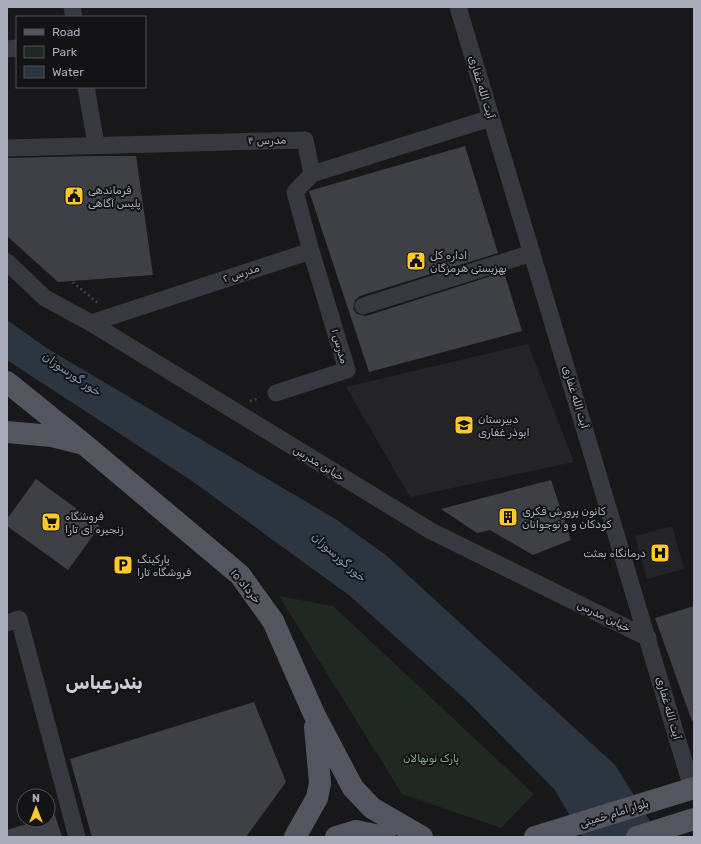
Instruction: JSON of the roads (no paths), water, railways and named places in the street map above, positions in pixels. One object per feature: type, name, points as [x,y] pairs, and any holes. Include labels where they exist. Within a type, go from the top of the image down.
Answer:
[{"type":"main road","name":"۱۵ خرداد","points":[[7,382],[86,445],[240,575],[273,621],[314,714],[353,788],[372,808],[422,837]]},
{"type":"main road","points":[[7,432],[52,436],[86,445]]},
{"type":"main road","points":[[295,837],[317,798],[320,783],[314,714]]},
{"type":"main road","name":"بلوار امام خمینی","points":[[543,835],[693,788]]},
{"type":"main road","points":[[637,837],[687,825]]},
{"type":"main road","points":[[336,837],[356,831],[385,837]]},
{"type":"street","name":"آیت الله غفاری","points":[[458,7],[693,788]]},
{"type":"street","points":[[86,88],[96,144]]},
{"type":"street","points":[[311,251],[295,192],[312,174],[491,118]]},
{"type":"street","name":"مدرس ۴","points":[[7,148],[96,144],[304,140],[312,174]]},
{"type":"street","name":"مدرس ۲","points":[[91,323],[311,251]]},
{"type":"street","name":"مدرس ۱","points":[[276,393],[347,370],[311,251]]},
{"type":"street","points":[[363,306],[532,253]]},
{"type":"street","name":"خیابن مدرس","points":[[7,262],[45,298],[91,323],[431,531],[648,638]]},
{"type":"street","points":[[7,623],[19,619],[77,837]]},
{"type":"water","name":"خور گورسوزان","points":[[7,320],[48,349],[337,520],[387,556],[615,765],[660,837],[583,837],[554,789],[466,700],[350,596],[192,481],[7,360]]},
{"type":"place","name":"فرماندهی پلیس آگاهی","points":[[74,196]]},
{"type":"place","name":"اداره کل بهزیستی هرمزگان","points":[[416,261]]},
{"type":"place","name":"دبیرستان ابوذر غفاری","points":[[464,425]]},
{"type":"place","name":"کانون پرورش فکری کودکان و و نوجوانان","points":[[508,517]]},
{"type":"place","name":"فروشگاه زنجیره ای تارا","points":[[51,522]]},
{"type":"place","name":"درمانگاه بعثت","points":[[660,553]]},
{"type":"place","name":"پارکینگ فروشگاه تارا","points":[[123,565]]},
{"type":"district","name":"بندرعباس","points":[[104,682]]},
{"type":"park label","name":"پارک نونهالان","points":[[431,758]]}]
